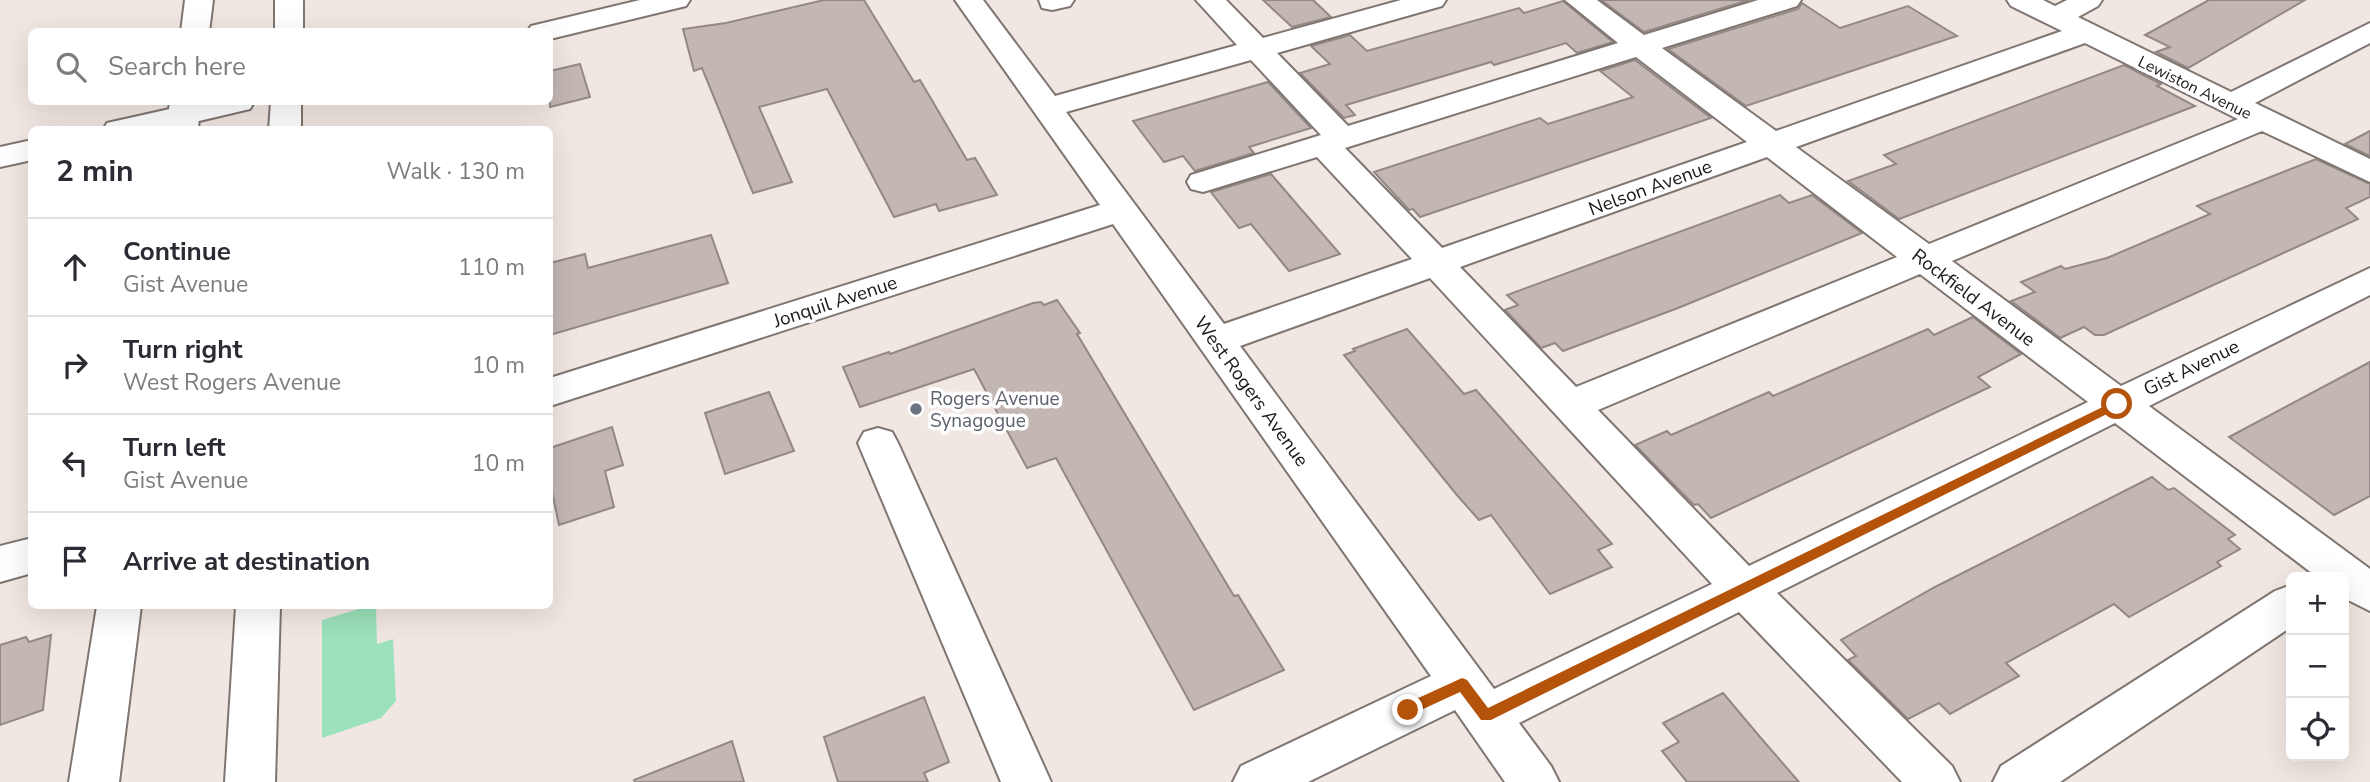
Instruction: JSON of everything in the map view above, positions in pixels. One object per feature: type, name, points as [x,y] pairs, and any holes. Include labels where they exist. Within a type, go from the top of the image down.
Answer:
[{"type":"street","points":[[196,28],[199,0]]},
{"type":"street","points":[[289,0],[289,28]]},
{"type":"street","points":[[553,29],[676,0]]},
{"type":"street","name":"West Rogers Avenue","points":[[969,0],[1534,782]]},
{"type":"street","points":[[1210,0],[1257,49],[1437,265],[1744,589],[1935,782]]},
{"type":"street","points":[[1047,108],[1432,0]]},
{"type":"street","name":"Rockfield Avenue","points":[[1579,0],[2117,404],[2354,574]]},
{"type":"street","points":[[1203,182],[1787,0]]},
{"type":"street","name":"Lewiston Avenue","points":[[2021,0],[2370,172]]},
{"type":"street","points":[[2054,18],[2088,0]]},
{"type":"street","points":[[2231,103],[2370,32]]},
{"type":"street","name":"Nelson Avenue","points":[[1216,341],[1437,265],[1769,143],[2085,33]]},
{"type":"street","points":[[136,126],[226,105]]},
{"type":"street","points":[[285,126],[286,105]]},
{"type":"street","points":[[1571,405],[2262,120]]},
{"type":"street","points":[[0,157],[28,151]]},
{"type":"street","name":"Jonquil Avenue","points":[[553,391],[1121,209]]},
{"type":"street","name":"Gist Avenue","points":[[1258,782],[1474,700],[1744,589],[2370,280]]},
{"type":"street","points":[[878,443],[1026,782]]},
{"type":"street","points":[[0,564],[28,556]]},
{"type":"street","points":[[2018,782],[2286,607]]},
{"type":"street","points":[[94,782],[119,609]]},
{"type":"street","points":[[250,782],[258,609]]},
{"type":"green space","points":[[359,609],[376,609],[377,644],[393,639],[396,701],[381,718],[322,738],[322,620]]},
{"type":"building","points":[[824,0],[864,0],[914,82],[920,80],[967,160],[975,158],[997,195],[939,211],[936,204],[894,217],[827,89],[759,107],[792,182],[753,193],[702,68],[694,71],[683,29],[726,23]]},
{"type":"building","points":[[1263,0],[1313,0],[1331,17],[1292,27]]},
{"type":"building","points":[[1601,0],[1749,0],[1644,32]]},
{"type":"building","points":[[2209,0],[2305,0],[2188,68],[2156,52],[2170,47],[2145,35]]},
{"type":"building","points":[[1563,1],[1613,42],[1577,53],[1566,43],[1494,65],[1491,62],[1346,105],[1355,115],[1344,118],[1300,73],[1330,64],[1311,46],[1350,35],[1367,51],[1519,8],[1524,13]]},
{"type":"building","points":[[1802,3],[1840,28],[1908,6],[1957,36],[1746,106],[1668,49],[1798,9]]},
{"type":"building","points":[[1635,60],[1711,118],[1420,217],[1413,209],[1409,210],[1374,172],[1540,118],[1548,124],[1633,97],[1600,71]]},
{"type":"building","points":[[580,64],[590,97],[550,107],[553,105],[553,70]]},
{"type":"building","points":[[2124,65],[2195,106],[1899,219],[1848,181],[1896,164],[1884,155]]},
{"type":"building","points":[[1268,82],[1311,128],[1249,147],[1254,153],[1195,171],[1183,156],[1164,162],[1133,121]]},
{"type":"building","points":[[2370,131],[2370,156],[2345,144]]},
{"type":"building","points":[[2316,159],[2370,184],[2370,197],[2346,208],[2358,219],[2104,335],[2095,335],[2084,327],[2060,338],[2011,301],[2035,292],[2021,282],[2061,266],[2065,269],[2107,258],[2210,214],[2197,206]]},
{"type":"building","points":[[1271,174],[1340,254],[1289,271],[1251,224],[1239,228],[1211,192]]},
{"type":"building","points":[[1780,195],[1789,203],[1812,195],[1862,233],[1678,308],[1563,351],[1555,343],[1541,348],[1505,310],[1518,305],[1507,295]]},
{"type":"building","points":[[711,235],[728,283],[553,334],[553,262],[585,254],[588,268]]},
{"type":"building","points":[[1057,300],[1080,333],[1077,334],[1234,596],[1238,595],[1284,670],[1194,710],[1056,458],[1027,468],[974,369],[860,407],[843,367],[889,352],[890,354],[1033,303],[1041,302],[1044,305]]},
{"type":"building","points":[[1973,317],[2021,354],[1978,377],[1990,387],[1711,518],[1698,504],[1694,505],[1635,445],[1667,431],[1671,435],[1769,392],[1773,396],[1928,329],[1934,335]]},
{"type":"building","points":[[1407,329],[1464,394],[1476,390],[1612,544],[1598,550],[1612,567],[1550,594],[1491,515],[1479,520],[1456,494],[1344,355],[1355,351],[1353,349]]},
{"type":"building","points":[[2370,362],[2370,496],[2334,515],[2229,437]]},
{"type":"building","points":[[769,392],[794,451],[725,474],[705,413]]},
{"type":"building","points":[[612,427],[623,465],[605,471],[614,507],[559,525],[553,496],[553,447]]},
{"type":"building","points":[[2152,477],[2168,490],[2174,488],[2235,535],[2228,539],[2240,549],[2217,562],[2221,566],[2129,617],[2114,604],[2006,663],[2019,676],[1950,714],[1939,703],[1908,719],[1848,660],[1856,656],[1841,640],[1935,587]]},
{"type":"building","points":[[51,635],[43,710],[0,725],[0,645],[26,637],[29,642]]},
{"type":"building","points":[[1723,693],[1799,782],[1687,782],[1662,751],[1679,742],[1663,723]]},
{"type":"building","points":[[924,697],[949,762],[924,773],[928,782],[838,782],[824,737]]},
{"type":"building","points":[[732,741],[744,782],[634,780]]},
{"type":"place","name":"Rogers Avenue Synagogue","points":[[916,409]]},
{"type":"route","points":[[1408,710],[1462,684],[1486,716],[2117,404]]}]
